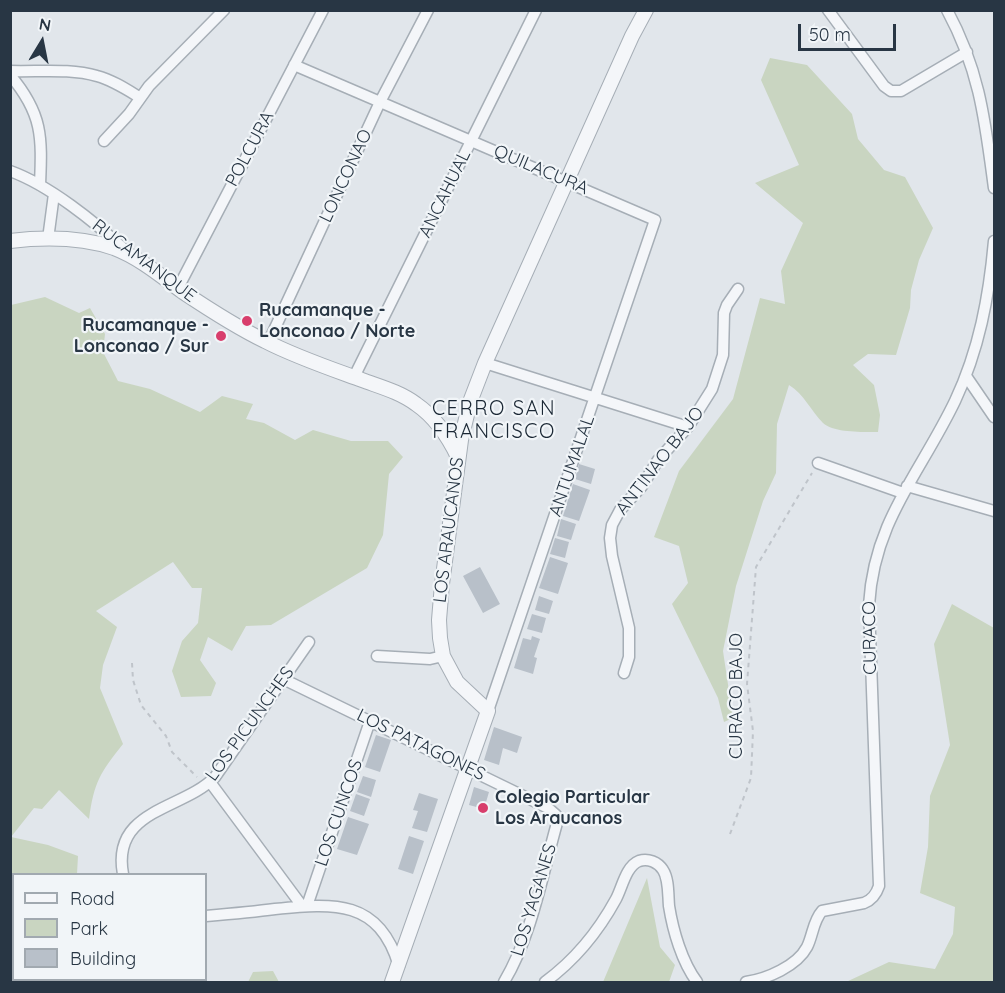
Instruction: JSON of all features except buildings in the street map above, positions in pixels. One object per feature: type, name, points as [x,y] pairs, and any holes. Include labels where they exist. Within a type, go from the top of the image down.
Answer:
[{"type":"street","points":[[104,141],[129,114],[139,98],[224,10]]},
{"type":"street","name":"POLCURA","points":[[178,288],[323,10]]},
{"type":"street","name":"LONCONAO","points":[[268,343],[380,102],[428,10]]},
{"type":"street","name":"ANCAHUAL","points":[[354,377],[536,10]]},
{"type":"street","name":"LOS ARAUCANOS","points":[[488,711],[457,682],[443,656],[440,638],[440,605],[458,457],[470,402],[566,181],[646,10]]},
{"type":"street","points":[[828,10],[884,86],[894,92],[904,90],[967,52]]},
{"type":"street","points":[[947,10],[967,52],[981,96],[994,188]]},
{"type":"street","name":"QUILACURA","points":[[294,65],[655,220]]},
{"type":"street","points":[[10,73],[71,72],[95,75],[121,86],[139,98]]},
{"type":"street","points":[[10,73],[28,98],[38,122],[42,144],[40,185]]},
{"type":"street","name":"RUCAMANQUE","points":[[10,171],[54,194],[113,239],[129,255],[207,308],[268,343],[397,393],[416,404],[439,426],[458,457]]},
{"type":"street","points":[[48,239],[54,194]]},
{"type":"street","name":"ANTUMALAL","points":[[488,711],[655,220]]},
{"type":"street","points":[[10,242],[48,239],[92,243],[129,255]]},
{"type":"street","name":"CURACO","points":[[748,982],[784,968],[797,960],[808,946],[814,925],[822,911],[867,902],[877,892],[879,886],[870,591],[878,548],[885,528],[947,416],[966,376],[985,315],[994,241]]},
{"type":"street","name":"ANTINAO BAJO","points":[[624,673],[629,637],[624,601],[612,556],[610,538],[612,525],[620,510],[642,486],[658,460],[688,427],[705,403],[718,374],[724,346],[724,313],[727,304],[738,289]]},
{"type":"street","points":[[485,363],[688,427]]},
{"type":"street","points":[[966,376],[994,417]]},
{"type":"street","points":[[818,463],[905,489],[994,511]]},
{"type":"street","name":"LOS PICUNCHES","points":[[123,873],[124,848],[138,823],[154,812],[208,784],[309,642]]},
{"type":"street","points":[[376,656],[430,659],[443,656]]},
{"type":"street","name":"LOS PATAGONES","points":[[283,679],[469,767],[548,807],[556,815]]},
{"type":"street","points":[[392,982],[488,711]]},
{"type":"street","name":"LOS CUNCOS","points":[[305,906],[370,721]]},
{"type":"street","points":[[208,784],[305,906]]},
{"type":"street","name":"LOS YAGANES","points":[[504,982],[530,921],[557,823],[556,815]]},
{"type":"street","points":[[545,982],[572,960],[596,931],[616,898],[630,868],[638,862],[647,860],[658,864],[665,873],[672,923],[689,970],[697,982]]},
{"type":"street","points":[[207,916],[305,906],[338,906],[363,914],[384,934],[391,944],[399,966]]},
{"type":"path","name":"CURACO BAJO","points":[[730,834],[751,778],[753,731],[747,684],[756,567],[818,463]]},
{"type":"path","points":[[132,663],[134,688],[141,705],[166,736],[172,752],[208,784]]},
{"type":"green space","points":[[770,58],[807,65],[852,114],[858,139],[884,170],[905,177],[933,228],[919,260],[911,290],[910,308],[896,355],[868,354],[853,365],[874,385],[880,415],[878,432],[849,431],[828,426],[789,385],[777,424],[776,473],[763,501],[736,586],[723,651],[733,718],[724,722],[718,698],[672,604],[688,583],[679,546],[654,537],[679,471],[733,399],[760,298],[785,304],[781,271],[803,223],[755,183],[799,165],[761,80]]},
{"type":"green space","points":[[45,297],[79,313],[90,308],[105,334],[103,352],[118,381],[150,389],[200,412],[222,396],[253,404],[246,419],[264,423],[295,440],[313,430],[351,441],[388,441],[403,457],[389,474],[383,535],[367,568],[271,625],[246,626],[232,651],[208,637],[200,660],[216,683],[211,696],[181,697],[172,671],[182,641],[198,623],[202,588],[192,588],[173,562],[96,611],[117,627],[103,665],[100,688],[123,744],[99,778],[89,819],[59,790],[42,809],[34,808],[11,837],[11,305]]},
{"type":"green space","points":[[952,604],[994,628],[994,982],[846,982],[889,962],[935,969],[953,934],[955,907],[920,893],[928,847],[930,796],[950,745],[934,644]]},
{"type":"green space","points":[[11,837],[48,845],[78,856],[77,873],[12,873],[12,981],[199,981],[199,982],[11,982]]},
{"type":"green space","points":[[647,878],[660,947],[675,965],[669,982],[603,982]]},
{"type":"green space","points":[[273,971],[279,982],[248,982],[253,972]]},
{"type":"place","name":"Rucamanque - Lonconao / Norte","points":[[247,321]]},
{"type":"place","name":"Rucamanque - Lonconao / Sur","points":[[221,336]]},
{"type":"place","name":"Colegio Particular Los Araucanos","points":[[483,808]]},
{"type":"district","name":"CERRO SAN FRANCISCO","points":[[494,420]]}]
